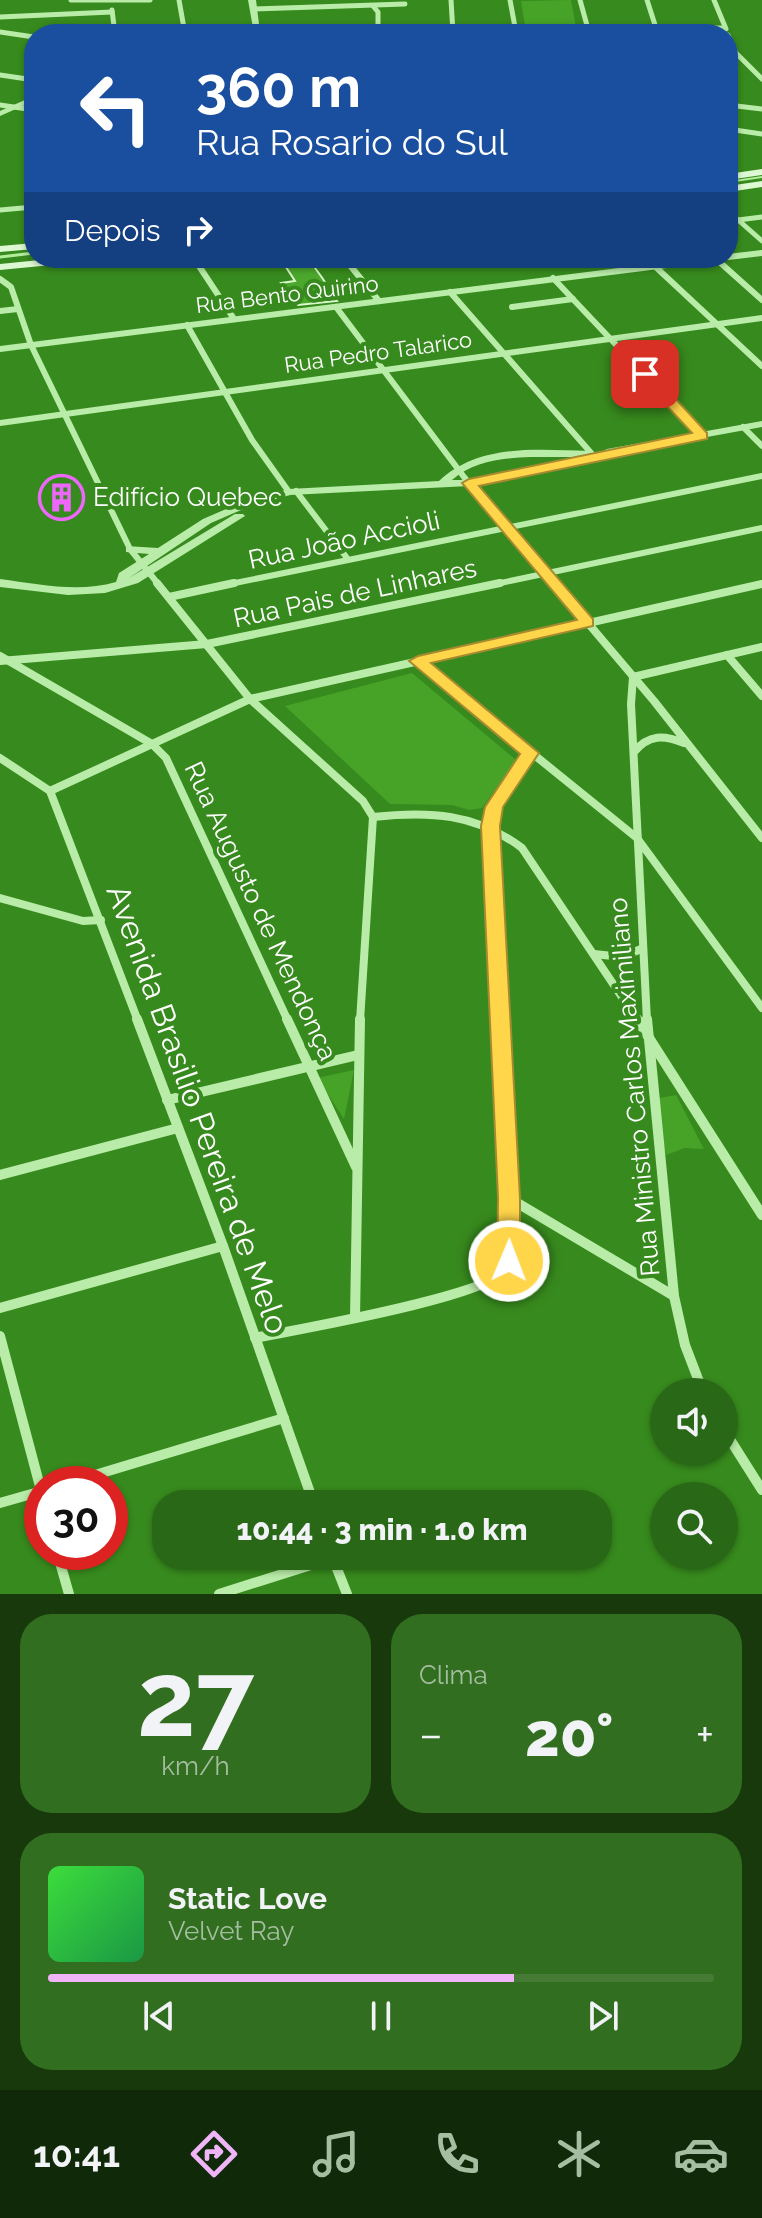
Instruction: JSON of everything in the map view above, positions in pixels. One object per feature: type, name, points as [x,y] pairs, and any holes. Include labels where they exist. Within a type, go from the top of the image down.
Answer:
[{"type":"main road","points":[[738,176],[762,172]]},
{"type":"main road","points":[[738,188],[762,184]]},
{"type":"main road","points":[[0,249],[24,247]]},
{"type":"main road","points":[[0,267],[24,265]]},
{"type":"street","points":[[71,0],[150,0]]},
{"type":"street","points":[[179,0],[183,24]]},
{"type":"street","points":[[451,0],[452,24]]},
{"type":"street","points":[[510,0],[517,24]]},
{"type":"street","points":[[580,0],[587,24]]},
{"type":"street","points":[[647,0],[655,24]]},
{"type":"street","points":[[714,0],[724,24]]},
{"type":"street","points":[[112,2],[114,24]]},
{"type":"street","points":[[256,24],[253,4],[405,4]]},
{"type":"street","points":[[373,6],[378,12],[378,24]]},
{"type":"street","points":[[0,17],[112,12]]},
{"type":"street","points":[[0,32],[24,36]]},
{"type":"street","points":[[738,56],[762,79]]},
{"type":"street","points":[[0,75],[24,79]]},
{"type":"street","points":[[0,114],[24,103]]},
{"type":"street","points":[[0,105],[24,108]]},
{"type":"street","points":[[738,106],[762,109]]},
{"type":"street","points":[[738,130],[762,134]]},
{"type":"street","points":[[0,210],[24,208]]},
{"type":"street","points":[[738,220],[762,217]]},
{"type":"street","points":[[738,220],[762,241]]},
{"type":"street","name":"Rua Bento Quirino","points":[[738,256],[762,253]]},
{"type":"street","points":[[200,268],[234,319]]},
{"type":"street","points":[[352,268],[379,301]]},
{"type":"street","name":"Rua Bento Quirino","points":[[0,349],[638,268]]},
{"type":"street","points":[[657,268],[762,366]]},
{"type":"street","points":[[725,268],[762,300]]},
{"type":"street","points":[[553,278],[702,436]]},
{"type":"street","points":[[0,279],[10,285],[31,345],[130,549],[250,699],[363,801],[373,817],[358,1055],[355,1318]]},
{"type":"street","points":[[450,292],[592,454]]},
{"type":"street","points":[[512,307],[573,299]]},
{"type":"street","points":[[336,307],[463,476],[654,701],[762,838]]},
{"type":"street","points":[[0,311],[18,309]]},
{"type":"street","name":"Rua Pedro Talarico","points":[[0,423],[762,318]]},
{"type":"street","points":[[187,325],[224,391],[293,492],[347,558]]},
{"type":"street","points":[[144,568],[159,551],[207,521],[244,505],[293,492],[442,484],[463,476],[762,424]]},
{"type":"street","points":[[743,427],[762,446]]},
{"type":"street","points":[[442,484],[463,476],[596,459],[614,452]]},
{"type":"street","name":"Rua João Accioli","points":[[169,597],[347,558],[762,476]]},
{"type":"street","points":[[0,583],[68,591],[101,590],[122,583],[263,500]]},
{"type":"street","name":"Rua Pais de Linhares","points":[[3,659],[207,644],[762,528]]},
{"type":"street","points":[[130,549],[159,551]]},
{"type":"street","points":[[0,758],[50,791],[250,699],[762,584]]},
{"type":"street","points":[[633,677],[762,647]]},
{"type":"street","points":[[727,655],[762,696]]},
{"type":"street","name":"Rua Augusto de Mendonça","points":[[3,659],[152,744],[166,758],[359,1173]]},
{"type":"street","points":[[418,661],[637,838],[762,1008]]},
{"type":"street","name":"Rua Ministro Carlos Maximiliano","points":[[633,677],[631,704],[646,1033],[674,1296],[684,1350],[697,1378]]},
{"type":"street","points":[[631,704],[639,698],[654,701]]},
{"type":"street","points":[[633,752],[653,736],[672,738],[689,746]]},
{"type":"street","points":[[255,1338],[462,1292],[501,1277],[509,1261],[509,1198],[491,826],[494,807],[530,753]]},
{"type":"street","name":"Avenida Brasilio Pereira de Melo","points":[[50,791],[223,1246],[309,1490]]},
{"type":"street","points":[[373,817],[435,812],[455,814],[491,826],[522,848],[646,1033],[762,1215]]},
{"type":"street","points":[[0,898],[83,921],[101,920]]},
{"type":"street","points":[[593,953],[622,957],[641,949]]},
{"type":"street","points":[[167,1100],[358,1055]]},
{"type":"street","points":[[0,1175],[178,1128]]},
{"type":"street","points":[[509,1198],[674,1296]]},
{"type":"street","points":[[0,1308],[223,1246]]},
{"type":"street","points":[[0,1336],[35,1466]]},
{"type":"street","points":[[125,1466],[284,1418]]},
{"type":"street","points":[[738,1452],[762,1490]]},
{"type":"street","points":[[0,1503],[24,1497]]},
{"type":"street","points":[[62,1570],[69,1594]]},
{"type":"street","points":[[219,1594],[293,1570]]},
{"type":"street","points":[[338,1570],[347,1594]]},
{"type":"green space","points":[[571,0],[575,24],[525,24],[521,1]]},
{"type":"green space","points":[[412,673],[516,760],[482,808],[469,810],[452,805],[390,804],[285,706]]},
{"type":"green space","points":[[354,1070],[344,1119],[317,1078]]},
{"type":"green space","points":[[676,1095],[704,1149],[685,1148],[666,1155],[654,1099]]},
{"type":"building","points":[[287,268],[315,268],[337,301],[298,305],[281,283],[295,281]]},
{"type":"building","name":"Edifício Quebec","points":[[72,491],[77,501],[45,505],[42,495]]},
{"type":"waterway","points":[[738,181],[762,177]]},
{"type":"waterway","points":[[0,257],[24,254]]},
{"type":"place","name":"Edifício Quebec","points":[[62,497]]},
{"type":"route","points":[[509,1261],[499,950],[491,826],[494,807],[530,753],[418,661],[587,623],[469,483],[702,436],[645,374]]}]
